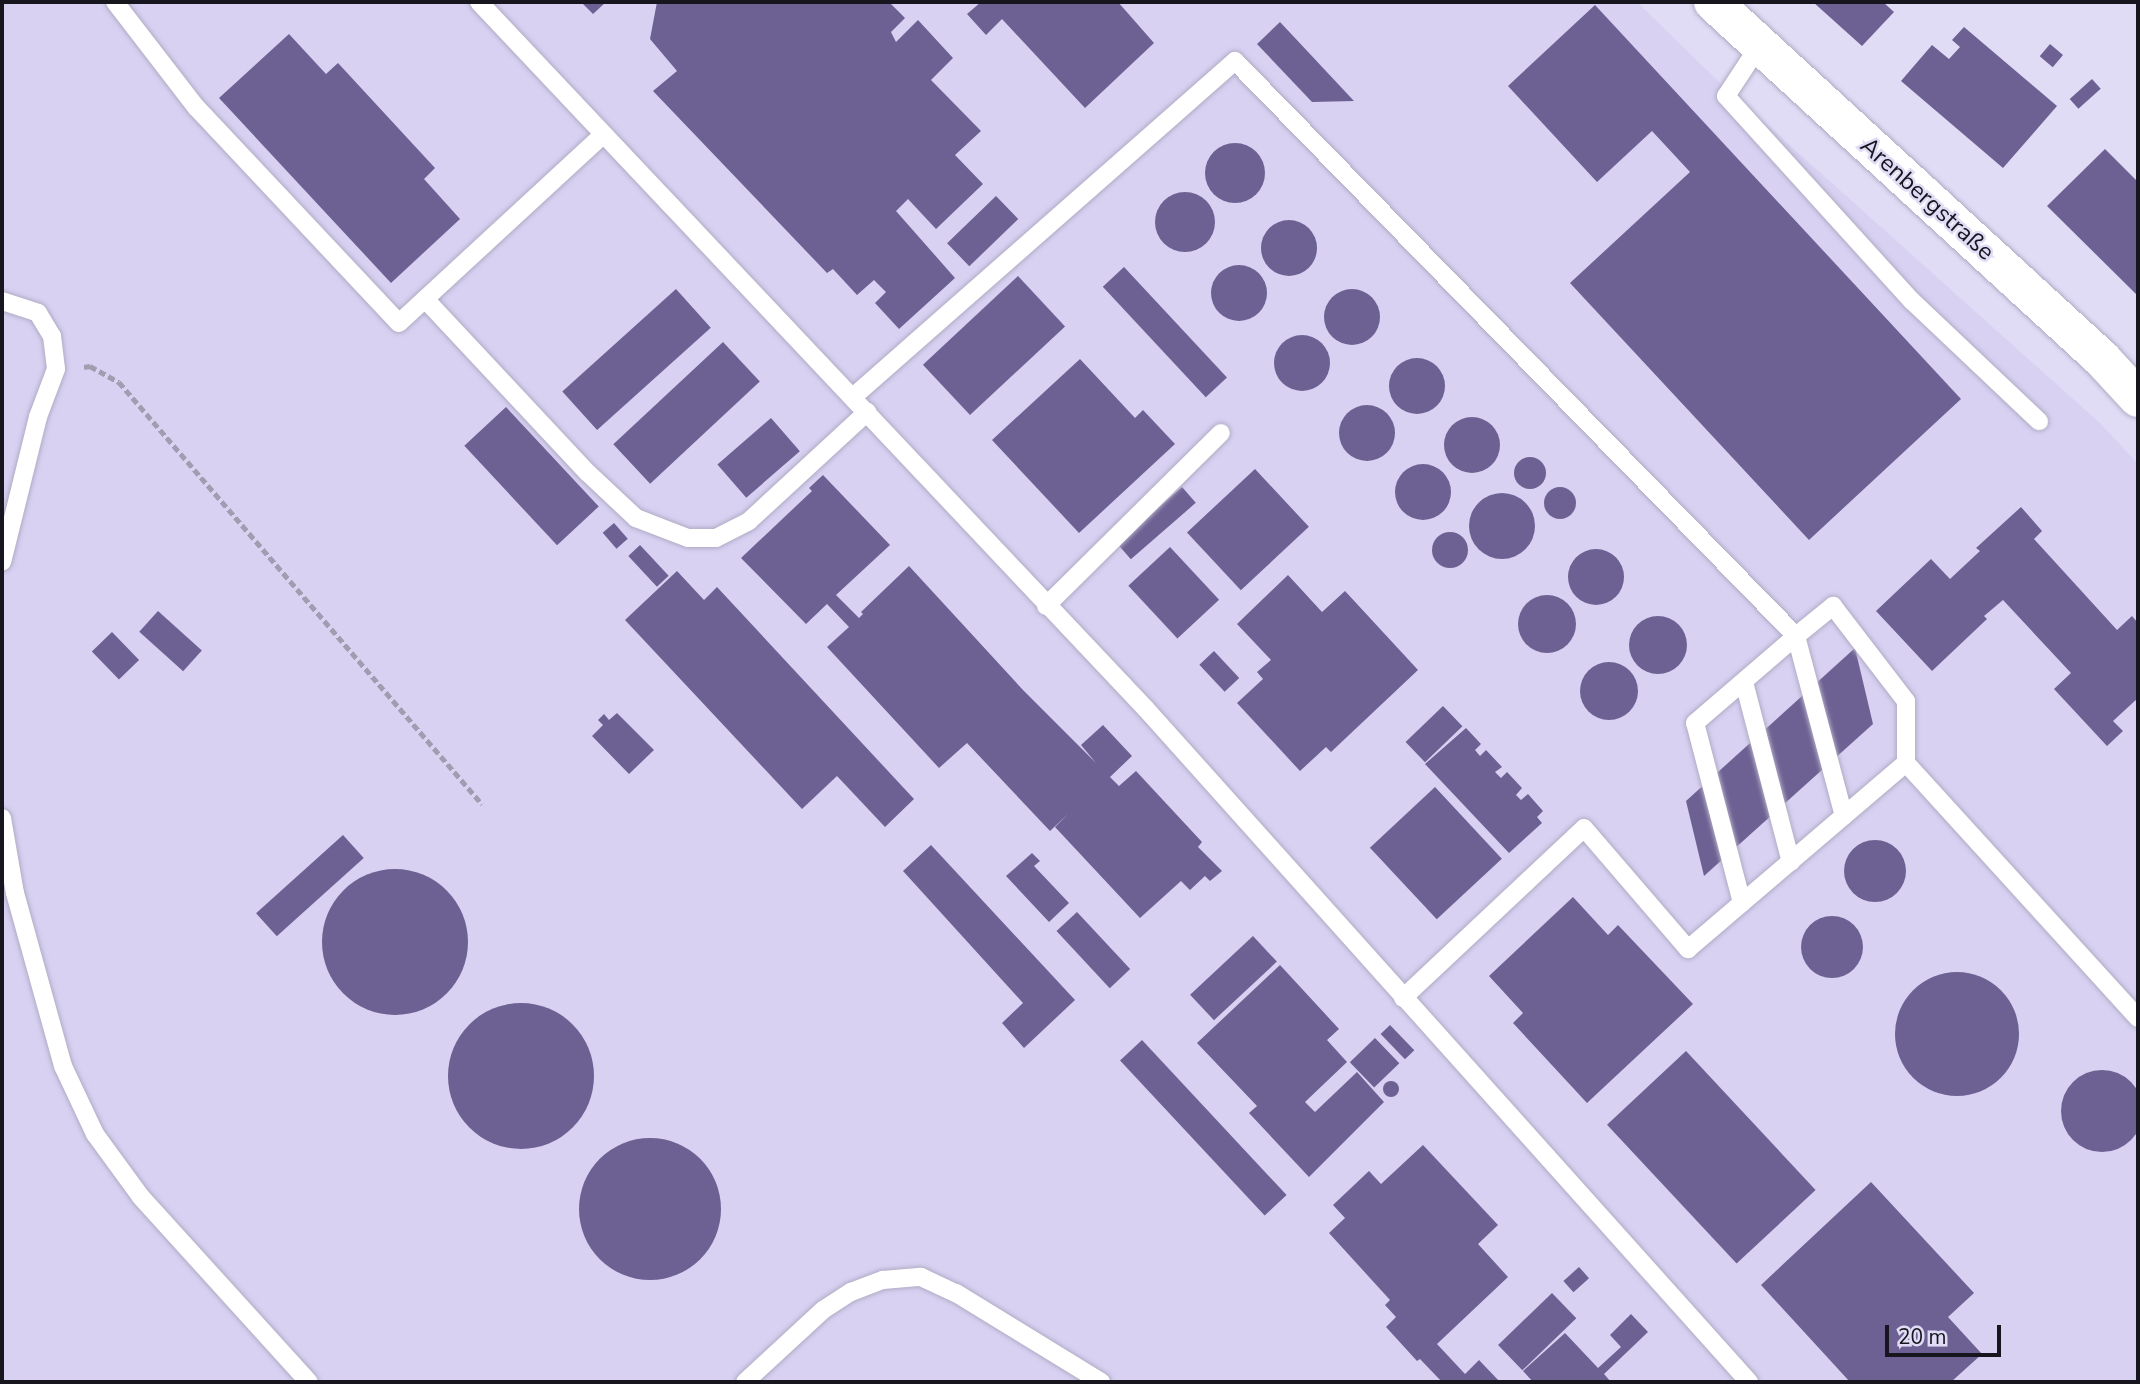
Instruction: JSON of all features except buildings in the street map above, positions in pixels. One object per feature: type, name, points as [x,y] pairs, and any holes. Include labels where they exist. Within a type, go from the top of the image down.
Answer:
[{"type":"street","name":"Arenbergstraße","points":[[1713,2],[2092,350],[2138,398]]},
{"type":"lane","points":[[115,2],[196,107],[399,323],[603,135]]},
{"type":"lane","points":[[479,2],[1146,709],[1749,1382]]},
{"type":"lane","points":[[1759,46],[1726,96],[1912,301],[2039,421]]},
{"type":"lane","points":[[853,397],[1235,61],[1796,636],[1844,816]]},
{"type":"lane","points":[[425,299],[587,473],[636,518],[688,538],[716,538],[749,521],[867,412]]},
{"type":"lane","points":[[2,300],[38,313],[52,336],[55,369],[38,417],[2,562]]},
{"type":"lane","points":[[1046,606],[1221,433]]},
{"type":"lane","points":[[1742,903],[1695,723],[1833,606],[1906,701],[1906,763],[2138,1018]]},
{"type":"lane","points":[[1744,682],[1791,862]]},
{"type":"lane","points":[[1403,998],[1584,828],[1688,949],[1906,763]]},
{"type":"lane","points":[[2,818],[15,893],[63,1066],[95,1133],[141,1197],[309,1382]]},
{"type":"lane","points":[[745,1382],[823,1310],[851,1292],[883,1280],[921,1277],[956,1293],[1101,1382]]},
{"type":"path","points":[[55,369],[90,366],[119,382],[482,804]]},
{"type":"shaded area","points":[[2,2],[1637,2],[1719,82],[2101,424],[2138,464],[2138,1382],[2,1382]]}]
